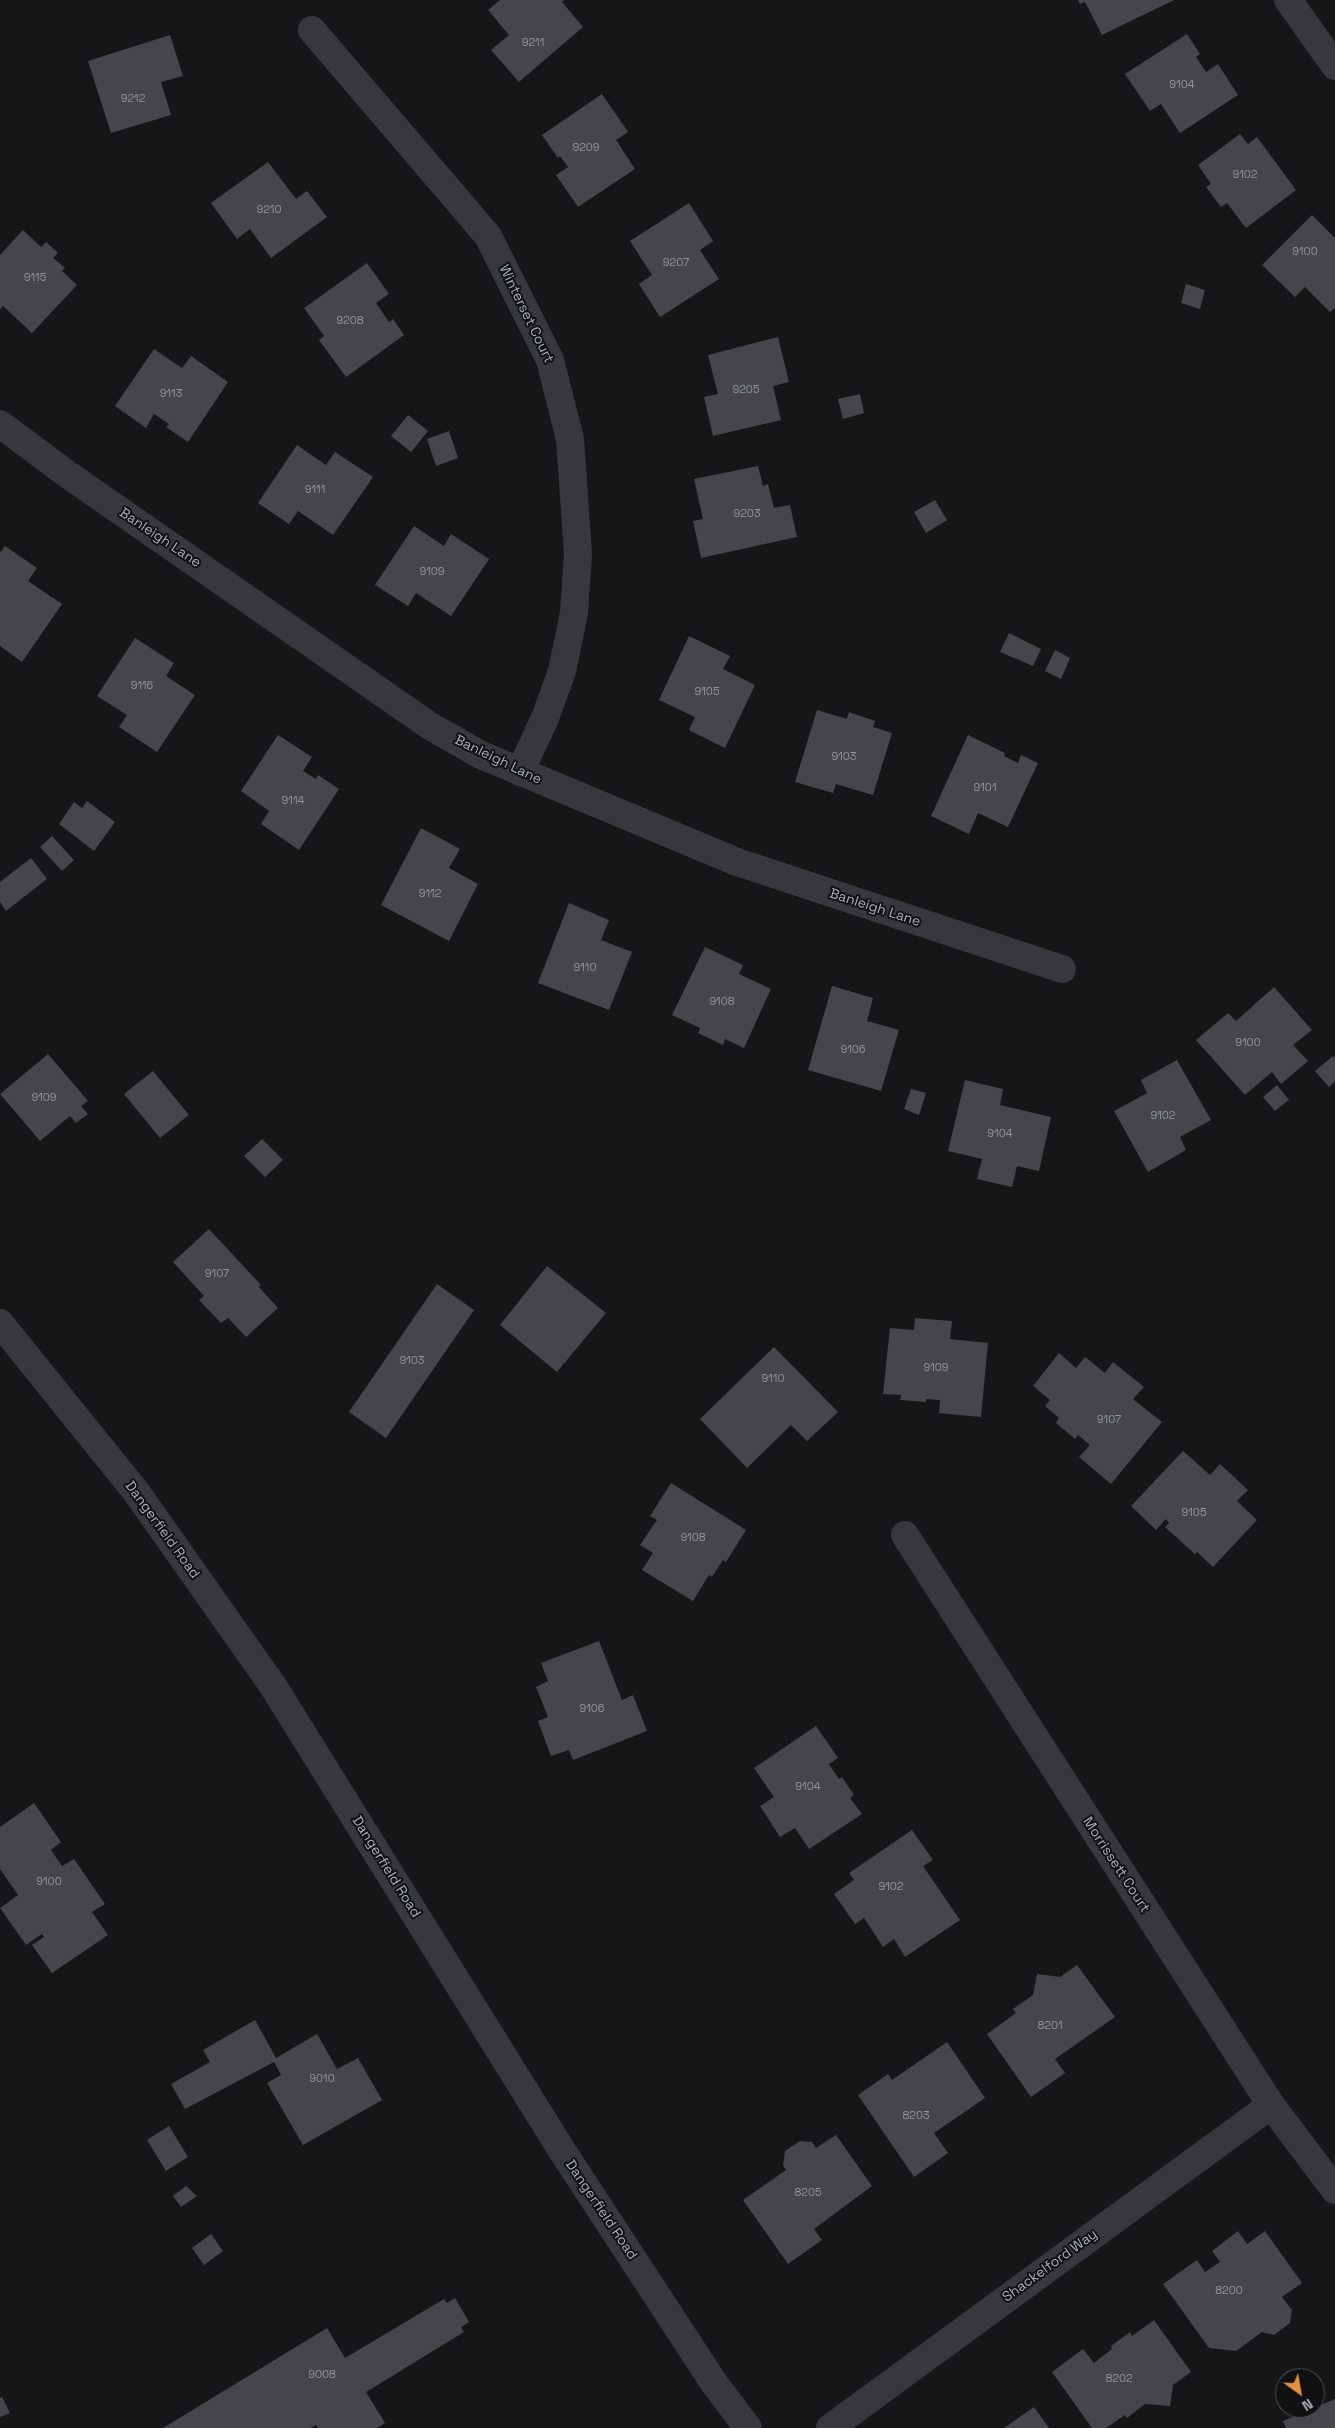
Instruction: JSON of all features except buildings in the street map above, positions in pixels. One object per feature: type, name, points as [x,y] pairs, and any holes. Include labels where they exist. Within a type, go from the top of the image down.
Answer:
[{"type":"street","points":[[1288,0],[1335,66]]},
{"type":"street","name":"Winterset Court","points":[[312,30],[488,236],[550,360],[570,439],[578,554],[574,613],[562,671],[545,718],[520,772]]},
{"type":"street","name":"Banleigh Lane","points":[[0,424],[67,474],[430,726],[481,755],[737,862],[1062,969]]},
{"type":"street","name":"Dangerfield Road","points":[[0,1324],[137,1492],[273,1686],[560,2149],[714,2383],[748,2428]]},
{"type":"street","name":"Morrissett Court","points":[[904,1535],[1271,2104],[1335,2190]]},
{"type":"street","name":"Shackelford Way","points":[[830,2428],[1271,2104]]}]
